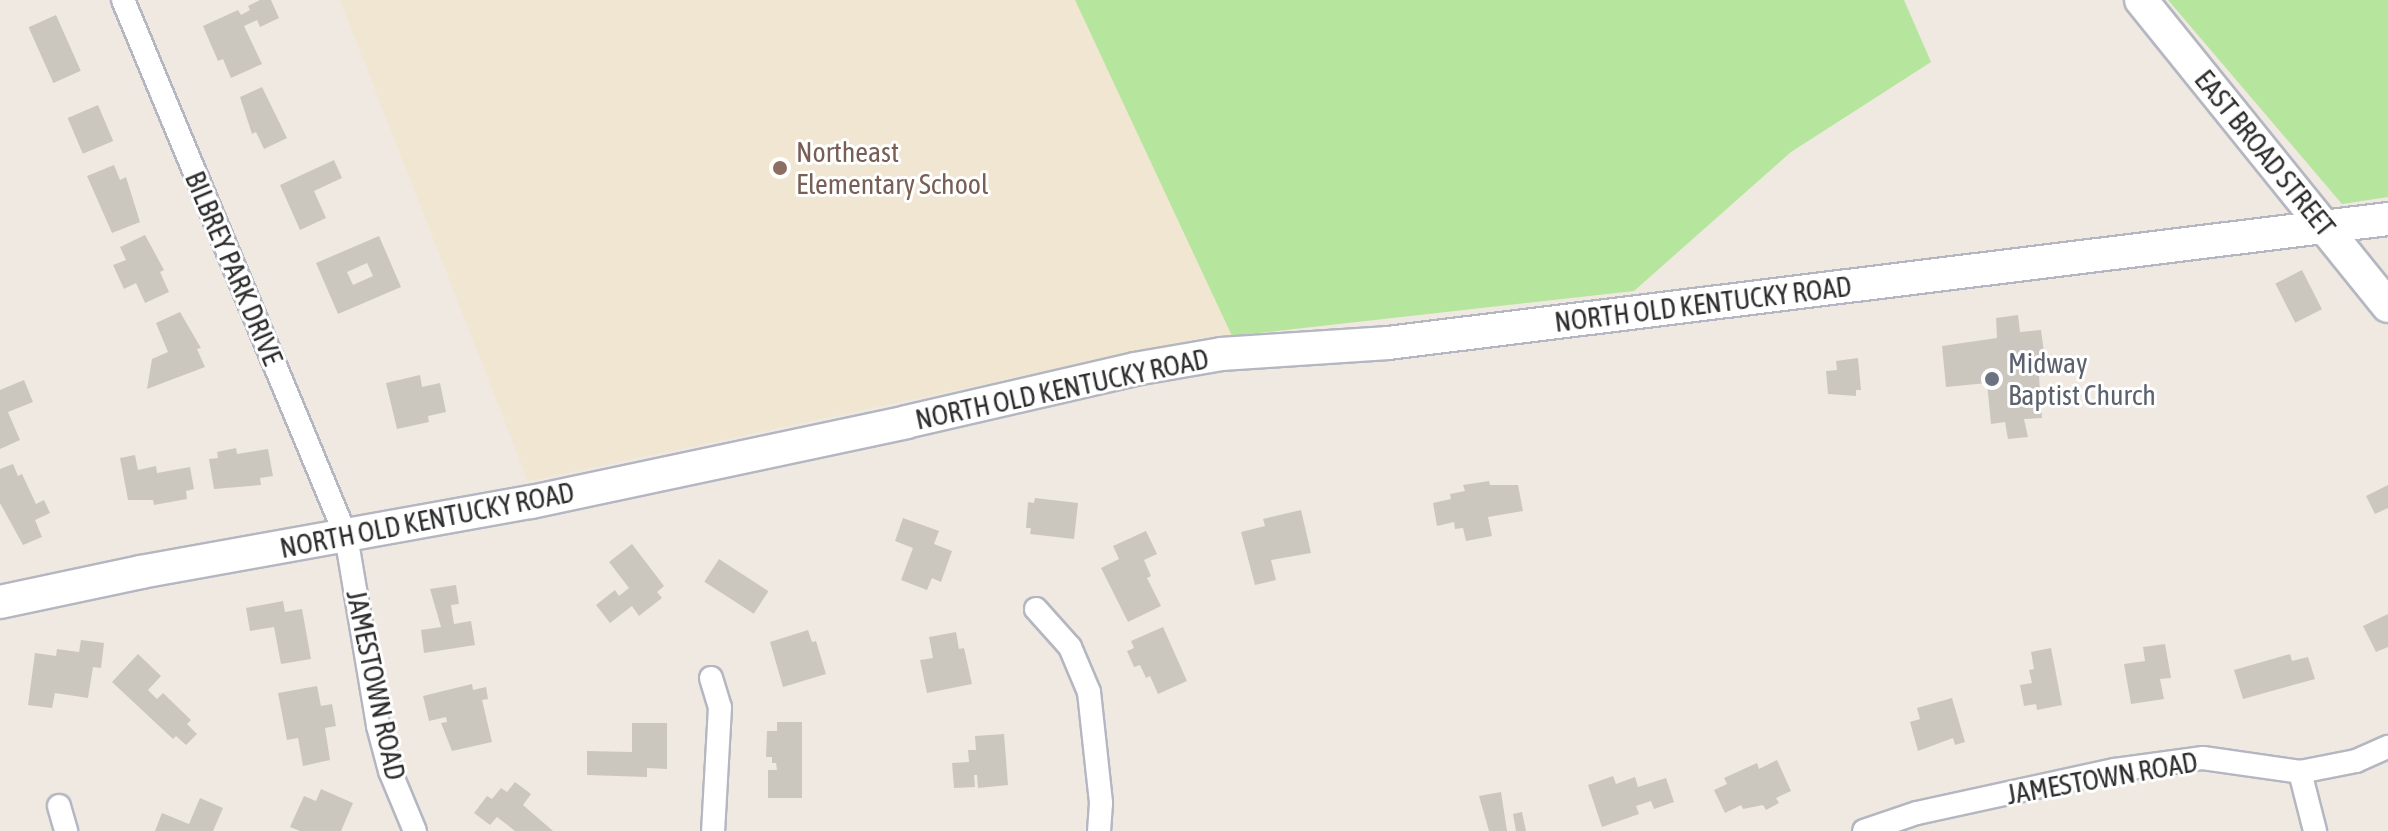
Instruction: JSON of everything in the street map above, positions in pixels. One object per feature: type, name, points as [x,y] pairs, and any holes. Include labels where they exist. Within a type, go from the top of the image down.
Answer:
[{"type":"street","name":"BILBREY PARK DRIVE","points":[[123,0],[346,536]]},
{"type":"street","name":"EAST BROAD STREET","points":[[2141,0],[2388,306]]},
{"type":"street","name":"NORTH OLD KENTUCKY ROAD","points":[[0,602],[531,502],[1135,369],[1222,354],[1388,343],[2388,219]]},
{"type":"street","name":"JAMESTOWN ROAD","points":[[346,536],[378,726],[390,771],[415,831]]},
{"type":"street","points":[[1036,609],[1070,647],[1089,692],[1101,803],[1099,831]]},
{"type":"street","points":[[711,678],[720,707],[713,831]]},
{"type":"street","name":"JAMESTOWN ROAD","points":[[1864,831],[1917,813],[2144,766],[2203,758],[2300,772],[2356,761],[2388,747]]},
{"type":"street","points":[[2300,772],[2315,831]]},
{"type":"street","points":[[59,806],[66,831]]},
{"type":"shaded area","name":"Northeast Elementary School","points":[[340,0],[1075,0],[1232,336],[1206,337],[528,481]]},
{"type":"green space","points":[[1075,0],[1904,0],[1931,62],[1791,152],[1634,291],[1232,336]]},
{"type":"green space","points":[[2168,0],[2388,0],[2388,197],[2342,204]]},
{"type":"building","points":[[260,0],[271,0],[279,18],[260,27],[257,20],[244,26],[262,64],[231,78],[223,59],[218,61],[203,26],[238,10],[241,15],[250,10],[248,6]]},
{"type":"building","points":[[56,15],[81,71],[53,83],[29,27]]},
{"type":"building","points":[[262,87],[287,138],[264,149],[256,132],[252,134],[240,97]]},
{"type":"building","points":[[98,105],[113,141],[83,154],[68,118]]},
{"type":"building","points":[[334,160],[342,178],[314,191],[326,218],[300,230],[280,185]]},
{"type":"building","points":[[114,165],[120,180],[126,177],[140,222],[112,233],[87,176]]},
{"type":"building","points":[[145,235],[164,270],[160,272],[169,292],[145,303],[136,283],[124,289],[113,265],[126,260],[120,247]]},
{"type":"building","points":[[379,236],[401,287],[338,314],[316,263]],"holes":[[[367,263],[373,276],[353,285],[347,272]]]},
{"type":"building","points":[[2302,270],[2322,309],[2295,323],[2275,284]]},
{"type":"building","points":[[180,312],[201,348],[197,349],[205,367],[147,389],[152,359],[168,352],[156,323]]},
{"type":"building","name":"Midway Baptist Church","points":[[2018,315],[2020,332],[2041,330],[2047,375],[2039,376],[2042,418],[2024,419],[2028,437],[2008,439],[2005,422],[1991,424],[1987,383],[1946,387],[1942,346],[1997,338],[1996,318]]},
{"type":"building","points":[[1858,358],[1861,390],[1856,390],[1856,396],[1828,394],[1826,371],[1837,370],[1836,361]]},
{"type":"building","points":[[420,375],[422,387],[440,383],[446,412],[428,416],[429,422],[397,429],[386,383]]},
{"type":"building","points":[[24,380],[33,402],[8,412],[20,440],[0,449],[0,390]]},
{"type":"building","points":[[236,448],[237,454],[268,449],[273,476],[260,478],[261,485],[214,489],[209,459],[218,458],[217,452]]},
{"type":"building","points":[[135,455],[138,470],[156,466],[157,473],[190,467],[194,489],[186,491],[187,499],[154,505],[153,500],[128,500],[120,458]]},
{"type":"building","points":[[13,464],[18,476],[22,474],[36,504],[44,500],[50,513],[35,520],[42,537],[23,545],[0,503],[0,469]]},
{"type":"building","points":[[1489,481],[1490,485],[1518,485],[1523,511],[1488,517],[1492,536],[1466,541],[1463,528],[1455,529],[1454,522],[1437,526],[1433,503],[1451,499],[1450,494],[1465,491],[1463,485]]},
{"type":"building","points":[[2388,485],[2388,508],[2375,514],[2366,496]]},
{"type":"building","points":[[1035,498],[1078,503],[1074,539],[1030,534],[1031,528],[1026,528],[1028,502],[1034,503]]},
{"type":"building","points":[[1301,510],[1311,553],[1271,560],[1276,580],[1255,585],[1241,532],[1265,526],[1263,519]]},
{"type":"building","points":[[903,518],[939,531],[934,544],[952,551],[941,582],[932,578],[927,590],[901,580],[913,548],[895,541]]},
{"type":"building","points":[[1146,531],[1157,554],[1144,560],[1151,576],[1147,578],[1161,606],[1128,622],[1101,568],[1119,559],[1113,546]]},
{"type":"building","points":[[632,544],[664,586],[657,592],[662,598],[639,616],[632,606],[610,623],[596,605],[615,590],[619,596],[629,588],[609,562]]},
{"type":"building","points":[[719,559],[768,591],[754,614],[704,582]]},
{"type":"building","points":[[456,585],[459,604],[451,605],[454,624],[471,621],[475,645],[424,653],[421,630],[441,627],[430,589]]},
{"type":"building","points":[[283,601],[285,612],[302,609],[311,659],[281,664],[274,627],[250,631],[246,608]]},
{"type":"building","points":[[2388,614],[2388,647],[2376,652],[2363,626]]},
{"type":"building","points":[[1163,627],[1187,681],[1158,694],[1150,676],[1146,678],[1140,665],[1134,667],[1127,651],[1134,648],[1131,641]]},
{"type":"building","points":[[808,630],[812,642],[816,641],[826,674],[783,687],[770,642]]},
{"type":"building","points":[[956,632],[959,649],[964,648],[972,684],[927,693],[920,660],[933,658],[929,637]]},
{"type":"building","points":[[81,640],[104,643],[101,668],[93,667],[88,698],[55,693],[52,708],[28,705],[35,653],[56,656],[57,649],[79,652]]},
{"type":"building","points":[[2165,644],[2171,678],[2160,679],[2164,699],[2131,704],[2124,664],[2145,661],[2143,647]]},
{"type":"building","points":[[2051,648],[2062,705],[2037,710],[2036,704],[2024,706],[2020,685],[2032,683],[2029,670],[2034,669],[2031,652]]},
{"type":"building","points":[[138,654],[161,676],[148,690],[157,699],[163,693],[191,720],[187,724],[197,734],[186,745],[176,736],[173,739],[112,682]]},
{"type":"building","points":[[2290,654],[2292,661],[2308,657],[2315,679],[2243,699],[2234,670]]},
{"type":"building","points":[[472,684],[473,690],[486,687],[488,699],[482,700],[492,742],[452,751],[441,723],[447,722],[446,717],[429,721],[423,696]]},
{"type":"building","points":[[317,686],[321,706],[332,704],[336,726],[325,728],[330,760],[303,766],[298,738],[287,740],[278,693]]},
{"type":"building","points":[[1952,698],[1965,742],[1955,745],[1953,738],[1918,751],[1910,722],[1920,719],[1917,708]]},
{"type":"building","points":[[777,722],[802,722],[802,798],[768,798],[768,770],[777,770],[772,757],[766,757],[767,731],[777,731]]},
{"type":"building","points":[[632,723],[667,723],[667,769],[647,768],[647,777],[587,775],[587,751],[632,752]]},
{"type":"building","points":[[1004,734],[1008,785],[978,788],[977,775],[974,775],[975,787],[954,788],[952,763],[969,762],[968,750],[976,750],[975,736]]},
{"type":"building","points":[[1777,760],[1791,791],[1776,798],[1779,803],[1766,810],[1763,805],[1743,809],[1741,805],[1725,813],[1714,790],[1727,784],[1724,778],[1757,763],[1759,769]]},
{"type":"building","points":[[1613,776],[1616,784],[1635,777],[1638,787],[1666,778],[1674,802],[1654,809],[1651,801],[1636,806],[1639,814],[1602,827],[1588,785]]},
{"type":"building","points":[[515,782],[531,794],[523,805],[553,831],[515,831],[497,817],[490,825],[474,813],[487,796],[492,799],[501,788],[507,792]]},
{"type":"building","points":[[321,789],[353,803],[341,831],[300,831],[290,827],[304,796],[316,801]]},
{"type":"building","points":[[1501,792],[1507,831],[1489,831],[1479,796]]},
{"type":"building","points":[[200,798],[223,808],[213,831],[155,831],[162,813],[189,824]]},
{"type":"building","points":[[1522,812],[1526,831],[1516,831],[1513,814]]},
{"type":"place","name":"Northeast Elementary School","points":[[780,168]]},
{"type":"place","name":"Midway Baptist Church","points":[[1992,379]]}]
